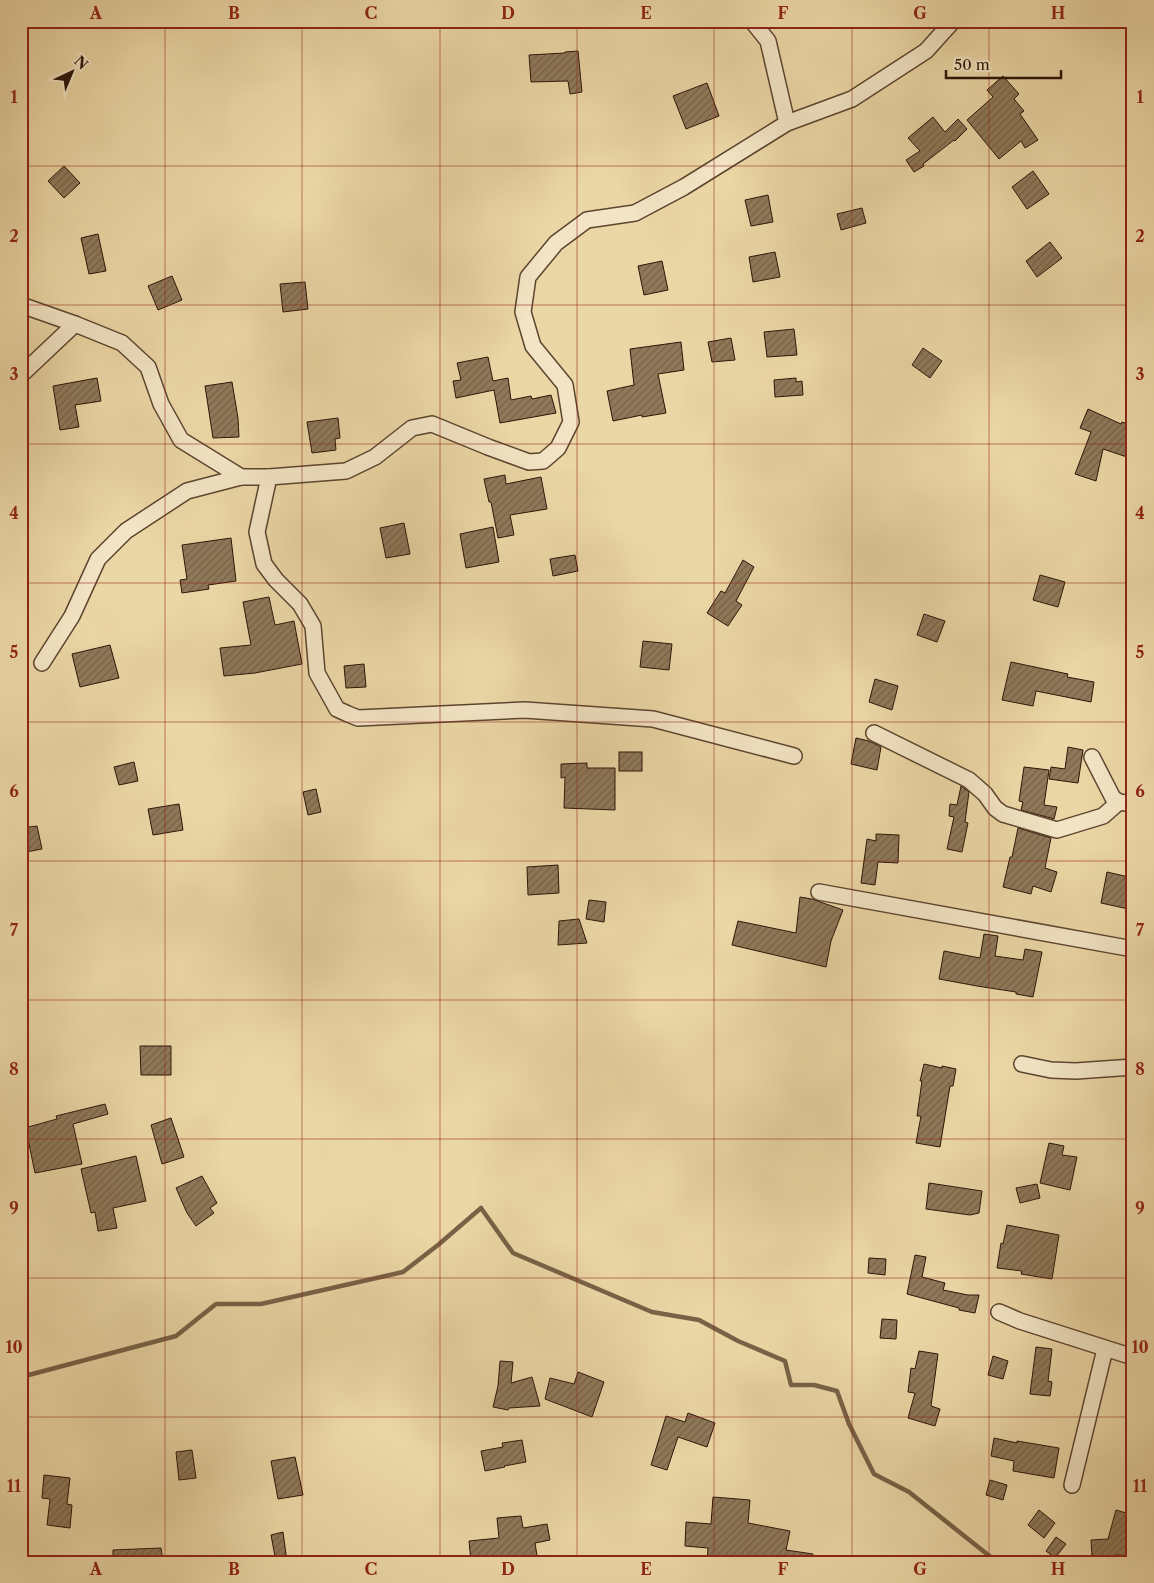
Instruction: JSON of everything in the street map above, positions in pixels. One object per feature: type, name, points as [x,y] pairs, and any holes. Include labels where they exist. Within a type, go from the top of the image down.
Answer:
[{"type":"street","points":[[752,21],[768,42],[787,122]]},
{"type":"street","points":[[42,663],[72,616],[98,559],[126,530],[187,490],[241,476],[269,478],[346,471],[375,457],[412,428],[432,424],[529,462],[543,461],[558,448],[571,422],[565,385],[533,346],[523,312],[528,277],[556,242],[587,220],[635,213],[684,187],[787,122],[852,99],[926,51],[953,21]]},
{"type":"street","points":[[21,305],[122,343],[148,367],[161,404],[181,440],[241,476]]},
{"type":"street","points":[[21,376],[75,324]]},
{"type":"street","points":[[269,478],[257,532],[264,564],[276,580],[300,604],[313,626],[318,672],[337,709],[358,718],[526,710],[653,719],[794,756]]},
{"type":"street","points":[[874,733],[969,780],[1003,814],[1057,830],[1103,816],[1126,803],[1109,791],[1092,757]]},
{"type":"street","points":[[819,892],[1133,949]]},
{"type":"street","points":[[1022,1064],[1051,1070],[1076,1071],[1133,1067]]},
{"type":"street","points":[[999,1312],[1020,1321],[1133,1357]]},
{"type":"street","points":[[1072,1485],[1105,1349]]},
{"type":"building","points":[[578,51],[582,92],[570,94],[568,81],[531,82],[529,55]]},
{"type":"building","points":[[1003,76],[1019,94],[1014,99],[1024,111],[1020,114],[1038,140],[1025,148],[1021,141],[999,159],[967,120],[993,97],[987,90]]},
{"type":"building","points":[[707,83],[719,116],[686,129],[673,96]]},
{"type":"building","points":[[933,117],[945,132],[958,119],[967,129],[955,141],[914,172],[906,160],[920,151],[908,138]]},
{"type":"building","points":[[64,166],[80,183],[64,198],[48,181]]},
{"type":"building","points":[[1033,171],[1049,194],[1027,209],[1012,187]]},
{"type":"building","points":[[768,195],[773,222],[751,226],[745,200]]},
{"type":"building","points":[[862,208],[866,223],[841,230],[837,214]]},
{"type":"building","points":[[98,234],[106,271],[89,274],[81,238]]},
{"type":"building","points":[[1050,242],[1062,258],[1037,277],[1026,261]]},
{"type":"building","points":[[775,252],[780,277],[753,282],[749,257]]},
{"type":"building","points":[[662,261],[668,290],[644,295],[638,266]]},
{"type":"building","points":[[172,276],[182,300],[158,310],[148,286]]},
{"type":"building","points":[[305,282],[308,309],[283,312],[280,284]]},
{"type":"building","points":[[794,329],[797,355],[767,357],[764,332]]},
{"type":"building","points":[[731,338],[735,360],[712,362],[708,342]]},
{"type":"building","points":[[681,342],[684,370],[658,374],[666,413],[642,417],[642,415],[613,421],[607,391],[634,385],[630,349]]},
{"type":"building","points":[[923,348],[942,361],[930,378],[912,365]]},
{"type":"building","points":[[488,357],[493,381],[508,378],[511,400],[531,396],[532,399],[551,395],[556,413],[500,423],[494,390],[456,398],[453,381],[461,380],[457,363]]},
{"type":"building","points":[[97,378],[101,401],[75,405],[79,427],[60,430],[53,386]]},
{"type":"building","points":[[796,378],[796,382],[802,381],[803,395],[775,397],[774,380]]},
{"type":"building","points":[[232,382],[239,437],[213,438],[205,386]]},
{"type":"building","points":[[1088,409],[1121,424],[1122,422],[1133,426],[1133,459],[1103,449],[1096,481],[1075,474],[1091,432],[1080,428]]},
{"type":"building","points":[[338,418],[340,438],[335,439],[336,450],[312,453],[307,422]]},
{"type":"building","points":[[505,475],[506,484],[541,477],[547,509],[510,515],[514,535],[498,538],[491,502],[489,502],[484,479]]},
{"type":"building","points":[[404,523],[410,554],[386,558],[380,528]]},
{"type":"building","points":[[493,527],[499,562],[466,568],[460,534]]},
{"type":"building","points":[[231,538],[236,581],[208,585],[209,589],[182,593],[180,580],[187,579],[182,545]]},
{"type":"building","points":[[575,555],[578,571],[553,576],[550,559]]},
{"type":"building","points":[[743,560],[754,567],[736,601],[742,605],[728,626],[707,613],[721,591],[725,593]]},
{"type":"building","points":[[1040,575],[1065,582],[1058,607],[1033,600]]},
{"type":"building","points":[[269,597],[275,625],[294,621],[302,664],[255,673],[224,676],[220,648],[251,645],[243,602]]},
{"type":"building","points":[[924,614],[945,621],[937,642],[917,635]]},
{"type":"building","points":[[643,641],[672,644],[669,670],[640,667]]},
{"type":"building","points":[[110,645],[119,678],[80,687],[72,654]]},
{"type":"building","points":[[1011,662],[1068,674],[1067,677],[1094,682],[1091,702],[1036,691],[1033,706],[1002,700]]},
{"type":"building","points":[[364,664],[366,687],[346,688],[344,666]]},
{"type":"building","points":[[875,679],[898,686],[892,710],[869,702]]},
{"type":"building","points":[[856,738],[869,741],[881,747],[877,770],[851,764]]},
{"type":"building","points":[[1068,747],[1083,750],[1078,783],[1049,779],[1051,767],[1065,769]]},
{"type":"building","points":[[619,752],[642,752],[642,771],[619,771]]},
{"type":"building","points":[[134,762],[138,781],[119,785],[114,767]]},
{"type":"building","points":[[587,763],[587,768],[615,768],[615,810],[564,808],[565,777],[561,778],[561,764]]},
{"type":"building","points":[[1024,767],[1049,770],[1044,805],[1057,807],[1054,819],[1021,810],[1023,802],[1019,801]]},
{"type":"building","points":[[961,786],[969,792],[965,822],[968,823],[962,852],[947,849],[954,817],[949,816],[950,804],[957,805]]},
{"type":"building","points":[[316,789],[321,812],[308,815],[303,792]]},
{"type":"building","points":[[179,804],[183,830],[153,835],[148,809]]},
{"type":"building","points":[[37,826],[42,849],[21,853],[21,828]]},
{"type":"building","points":[[1018,828],[1051,838],[1045,868],[1057,872],[1051,892],[1033,886],[1031,894],[1003,887]]},
{"type":"building","points":[[876,834],[899,835],[898,863],[878,862],[875,885],[861,883],[867,839],[876,841]]},
{"type":"building","points":[[558,865],[559,893],[528,895],[527,867]]},
{"type":"building","points":[[1107,872],[1133,878],[1133,910],[1101,903]]},
{"type":"building","points":[[800,897],[812,899],[843,910],[831,941],[826,967],[732,945],[738,921],[796,933]]},
{"type":"building","points":[[589,900],[606,902],[604,922],[586,919]]},
{"type":"building","points":[[579,919],[587,943],[558,945],[559,921]]},
{"type":"building","points":[[984,934],[998,936],[995,956],[1023,960],[1025,949],[1042,952],[1033,997],[1016,994],[1016,992],[939,979],[944,951],[980,958]]},
{"type":"building","points":[[140,1046],[171,1046],[171,1075],[141,1075]]},
{"type":"building","points":[[924,1064],[956,1069],[953,1086],[950,1086],[940,1147],[916,1143],[921,1116],[917,1116],[922,1081],[920,1081]]},
{"type":"building","points":[[105,1104],[108,1114],[73,1124],[82,1164],[35,1173],[28,1139],[21,1141],[21,1129],[57,1119],[56,1116]]},
{"type":"building","points":[[171,1118],[184,1157],[162,1164],[151,1125]]},
{"type":"building","points":[[1049,1143],[1064,1146],[1062,1155],[1077,1157],[1070,1190],[1040,1183]]},
{"type":"building","points":[[136,1156],[146,1201],[113,1208],[117,1228],[98,1231],[95,1212],[91,1213],[81,1169]]},
{"type":"building","points":[[202,1176],[217,1203],[210,1208],[214,1213],[196,1226],[187,1213],[176,1188]]},
{"type":"building","points":[[929,1183],[982,1191],[979,1213],[970,1215],[926,1209]]},
{"type":"building","points":[[1037,1184],[1040,1198],[1020,1203],[1016,1188]]},
{"type":"building","points":[[1007,1225],[1059,1235],[1052,1279],[1021,1274],[1022,1271],[997,1268],[1001,1243],[1003,1244]]},
{"type":"building","points":[[915,1255],[926,1257],[922,1277],[945,1283],[943,1290],[968,1295],[979,1295],[975,1313],[907,1294]]},
{"type":"building","points":[[869,1258],[886,1259],[885,1275],[868,1273]]},
{"type":"building","points":[[882,1319],[897,1320],[896,1339],[880,1338]]},
{"type":"building","points":[[1036,1347],[1052,1349],[1048,1381],[1052,1382],[1050,1396],[1030,1394]]},
{"type":"building","points":[[919,1351],[938,1354],[931,1406],[940,1409],[935,1426],[908,1418],[915,1393],[908,1392],[911,1368],[915,1369]]},
{"type":"building","points":[[993,1356],[1008,1361],[1003,1379],[988,1375]]},
{"type":"building","points":[[500,1361],[513,1362],[511,1383],[532,1377],[540,1406],[509,1408],[508,1410],[493,1407],[498,1386]]},
{"type":"building","points":[[578,1372],[604,1382],[592,1417],[545,1399],[550,1378],[574,1384]]},
{"type":"building","points":[[688,1413],[715,1423],[707,1447],[678,1437],[667,1470],[651,1465],[666,1416],[685,1422]]},
{"type":"building","points":[[994,1438],[1059,1448],[1054,1478],[1013,1471],[1014,1461],[991,1456]]},
{"type":"building","points":[[522,1440],[526,1462],[485,1471],[481,1451],[503,1447],[502,1443]]},
{"type":"building","points":[[192,1450],[196,1478],[179,1480],[176,1452]]},
{"type":"building","points":[[295,1457],[303,1495],[278,1499],[271,1461]]},
{"type":"building","points":[[44,1475],[70,1478],[67,1504],[72,1505],[70,1528],[47,1525],[50,1499],[42,1498]]},
{"type":"building","points":[[990,1480],[1007,1485],[1003,1500],[986,1495]]},
{"type":"building","points":[[713,1497],[750,1500],[748,1523],[790,1531],[786,1550],[813,1554],[812,1562],[707,1562],[708,1548],[685,1546],[686,1522],[711,1524]]},
{"type":"building","points":[[1039,1510],[1055,1523],[1044,1538],[1028,1525]]},
{"type":"building","points":[[1116,1510],[1133,1515],[1133,1547],[1129,1558],[1120,1555],[1092,1557],[1091,1540],[1108,1539]]},
{"type":"building","points":[[521,1516],[523,1528],[547,1524],[550,1540],[535,1543],[538,1562],[471,1562],[469,1541],[499,1538],[497,1518]]},
{"type":"building","points":[[283,1532],[287,1562],[276,1562],[271,1535]]},
{"type":"building","points":[[1056,1537],[1066,1544],[1055,1558],[1046,1551]]},
{"type":"building","points":[[161,1548],[163,1562],[113,1562],[113,1550]]},
{"type":"waterway","points":[[21,1377],[176,1336],[216,1304],[261,1304],[403,1272],[481,1208],[513,1253],[652,1312],[699,1320],[738,1341],[785,1361],[791,1385],[814,1385],[837,1391],[849,1424],[874,1474],[909,1492],[997,1562]]}]
